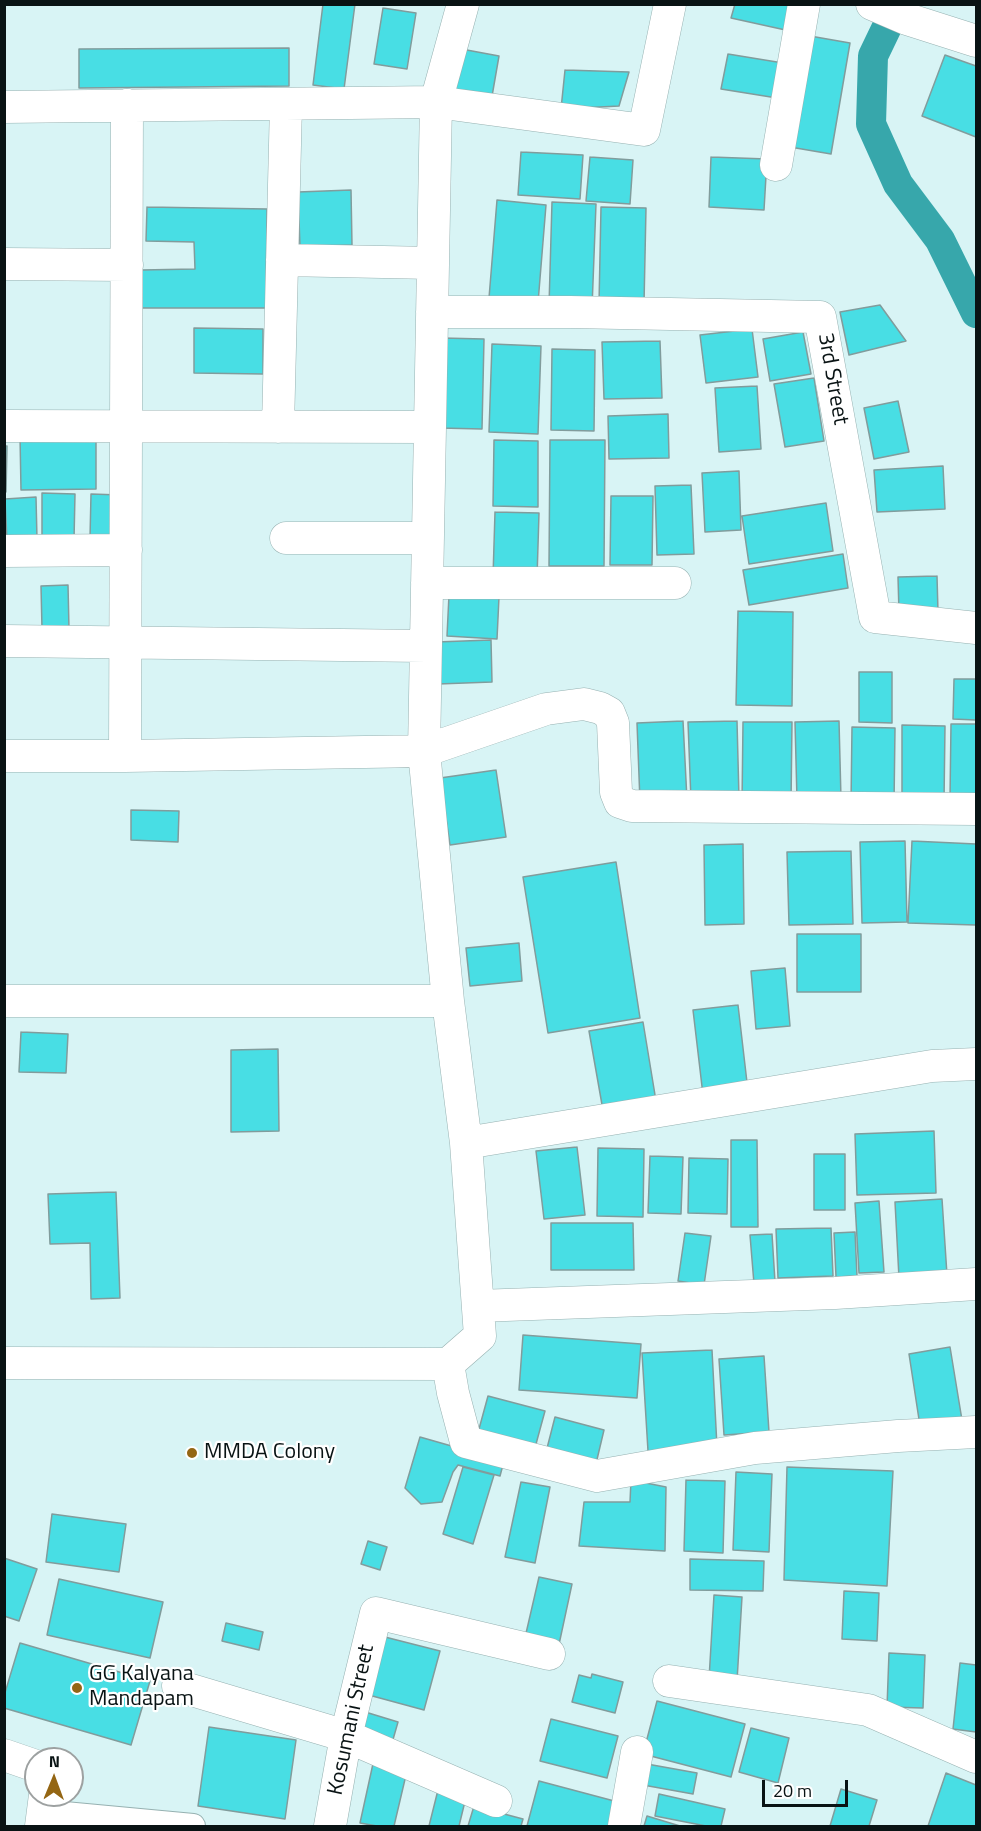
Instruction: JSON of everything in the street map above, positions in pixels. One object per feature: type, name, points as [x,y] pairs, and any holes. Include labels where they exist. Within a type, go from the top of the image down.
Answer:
[{"type":"street","points":[[4,1363],[448,1364],[480,1336],[466,1143],[448,1000],[424,751],[436,102],[463,4]]},
{"type":"street","points":[[4,107],[436,102],[644,130],[670,4]]},
{"type":"street","points":[[776,165],[804,4]]},
{"type":"street","points":[[872,4],[907,19],[976,41]]},
{"type":"street","points":[[278,426],[286,104]]},
{"type":"street","points":[[125,756],[127,105]]},
{"type":"street","points":[[282,261],[433,263]]},
{"type":"street","points":[[4,264],[127,265]]},
{"type":"street","name":"3rd Street","points":[[432,312],[582,312],[820,317],[875,617],[976,628]]},
{"type":"street","points":[[4,426],[430,427]]},
{"type":"street","points":[[286,538],[428,538]]},
{"type":"street","points":[[4,551],[126,550]]},
{"type":"street","points":[[427,583],[675,583]]},
{"type":"street","points":[[4,641],[426,646]]},
{"type":"street","points":[[4,756],[424,751],[546,709],[584,704],[609,713],[613,723],[616,792],[620,802],[632,806],[976,809]]},
{"type":"street","points":[[4,1001],[448,1000]]},
{"type":"street","points":[[466,1143],[933,1066],[976,1064]]},
{"type":"street","points":[[478,1306],[835,1293],[976,1284]]},
{"type":"street","points":[[448,1364],[466,1442],[597,1476],[755,1448],[976,1432]]},
{"type":"street","name":"Kosumani Street","points":[[330,1827],[346,1736],[376,1613],[549,1654]]},
{"type":"street","points":[[669,1681],[868,1710],[976,1756]]},
{"type":"street","points":[[178,1686],[346,1736],[496,1801]]},
{"type":"street","points":[[624,1827],[637,1752]]},
{"type":"street","points":[[4,1755],[24,1762]]},
{"type":"street","points":[[43,1811],[193,1827]]},
{"type":"building","points":[[323,4],[355,4],[344,89],[313,85]]},
{"type":"building","points":[[735,4],[796,4],[790,31],[731,18]]},
{"type":"building","points":[[383,8],[416,13],[407,69],[374,64]]},
{"type":"building","points":[[810,36],[850,43],[831,154],[790,147]]},
{"type":"building","points":[[289,48],[289,86],[79,88],[79,49]]},
{"type":"building","points":[[456,48],[499,56],[491,102],[447,94]]},
{"type":"building","points":[[728,54],[783,63],[777,98],[721,89]]},
{"type":"building","points":[[945,55],[976,66],[976,137],[922,116]]},
{"type":"building","points":[[565,70],[629,72],[619,106],[561,109]]},
{"type":"building","points":[[521,152],[583,155],[580,199],[518,195]]},
{"type":"building","points":[[590,157],[633,160],[630,204],[586,201]]},
{"type":"building","points":[[711,157],[767,159],[764,210],[709,207]]},
{"type":"building","points":[[351,190],[352,245],[300,247],[298,192]]},
{"type":"building","points":[[497,200],[546,205],[538,303],[489,298]]},
{"type":"building","points":[[552,202],[596,204],[592,308],[549,306]]},
{"type":"building","points":[[147,207],[267,209],[266,308],[142,308],[141,270],[195,269],[194,242],[146,241]]},
{"type":"building","points":[[601,207],[646,208],[644,304],[599,304]]},
{"type":"building","points":[[880,305],[906,341],[849,355],[840,312]]},
{"type":"building","points":[[194,328],[263,329],[263,374],[194,373]]},
{"type":"building","points":[[752,329],[758,377],[706,383],[700,335]]},
{"type":"building","points":[[803,332],[811,374],[770,381],[763,339]]},
{"type":"building","points":[[442,338],[484,339],[482,429],[440,428]]},
{"type":"building","points":[[660,341],[662,398],[604,399],[602,342]]},
{"type":"building","points":[[492,344],[541,346],[538,434],[489,432]]},
{"type":"building","points":[[552,349],[595,350],[594,431],[551,430]]},
{"type":"building","points":[[814,378],[824,441],[785,447],[774,384]]},
{"type":"building","points":[[757,386],[761,449],[719,452],[715,388]]},
{"type":"building","points":[[898,401],[909,452],[874,459],[864,408]]},
{"type":"building","points":[[668,414],[669,458],[609,459],[608,416]]},
{"type":"building","points":[[20,436],[96,436],[96,489],[21,490]]},
{"type":"building","points":[[494,440],[538,441],[538,507],[493,506]]},
{"type":"building","points":[[550,440],[605,440],[604,566],[549,566]]},
{"type":"building","points":[[4,446],[7,446],[6,492],[4,492]]},
{"type":"building","points":[[943,466],[945,509],[877,512],[874,470]]},
{"type":"building","points":[[739,471],[741,530],[705,532],[702,473]]},
{"type":"building","points":[[691,485],[694,554],[657,555],[655,486]]},
{"type":"building","points":[[42,493],[75,494],[74,540],[42,540]]},
{"type":"building","points":[[91,494],[120,495],[119,539],[90,538]]},
{"type":"building","points":[[611,496],[653,496],[652,565],[610,565]]},
{"type":"building","points":[[36,497],[37,539],[7,541],[5,499]]},
{"type":"building","points":[[826,503],[833,551],[749,564],[742,516]]},
{"type":"building","points":[[495,512],[539,513],[537,578],[493,577]]},
{"type":"building","points":[[843,554],[848,588],[749,605],[743,570]]},
{"type":"building","points":[[937,576],[938,612],[899,613],[898,577]]},
{"type":"building","points":[[68,585],[69,629],[42,629],[41,586]]},
{"type":"building","points":[[449,595],[499,597],[497,639],[447,636]]},
{"type":"building","points":[[738,611],[793,612],[792,706],[736,705]]},
{"type":"building","points":[[491,640],[492,682],[438,684],[436,642]]},
{"type":"building","points":[[859,672],[892,672],[892,723],[859,722]]},
{"type":"building","points":[[954,679],[976,679],[976,720],[953,719]]},
{"type":"building","points":[[683,721],[687,800],[640,802],[637,723]]},
{"type":"building","points":[[737,721],[739,799],[691,801],[688,722]]},
{"type":"building","points":[[839,721],[841,799],[797,800],[795,722]]},
{"type":"building","points":[[743,722],[792,722],[791,804],[742,804]]},
{"type":"building","points":[[951,724],[976,724],[976,798],[950,798]]},
{"type":"building","points":[[902,725],[945,726],[944,802],[902,801]]},
{"type":"building","points":[[852,727],[895,728],[894,805],[851,804]]},
{"type":"building","points":[[496,770],[506,837],[450,845],[440,778]]},
{"type":"building","points":[[131,810],[179,811],[178,842],[131,840]]},
{"type":"building","points":[[905,841],[907,922],[862,923],[860,842]]},
{"type":"building","points":[[912,841],[976,844],[976,925],[908,923]]},
{"type":"building","points":[[743,844],[744,924],[705,925],[704,845]]},
{"type":"building","points":[[851,851],[853,924],[789,925],[787,852]]},
{"type":"building","points":[[616,862],[640,1018],[548,1033],[523,877]]},
{"type":"building","points":[[797,934],[861,934],[861,992],[797,992]]},
{"type":"building","points":[[519,943],[522,981],[470,986],[466,948]]},
{"type":"building","points":[[785,968],[790,1026],[756,1029],[751,971]]},
{"type":"building","points":[[738,1005],[748,1091],[703,1095],[693,1010]]},
{"type":"building","points":[[643,1022],[657,1107],[604,1116],[589,1031]]},
{"type":"building","points":[[21,1032],[68,1034],[66,1073],[19,1072]]},
{"type":"building","points":[[278,1049],[279,1131],[231,1132],[231,1050]]},
{"type":"building","points":[[934,1131],[936,1193],[857,1195],[855,1134]]},
{"type":"building","points":[[731,1140],[757,1140],[758,1227],[731,1227]]},
{"type":"building","points":[[577,1147],[585,1215],[544,1219],[536,1151]]},
{"type":"building","points":[[598,1148],[644,1149],[643,1217],[597,1216]]},
{"type":"building","points":[[814,1154],[845,1154],[845,1210],[814,1210]]},
{"type":"building","points":[[650,1156],[683,1157],[681,1214],[648,1213]]},
{"type":"building","points":[[689,1158],[728,1159],[727,1214],[688,1213]]},
{"type":"building","points":[[116,1192],[120,1298],[91,1299],[90,1243],[50,1244],[48,1194]]},
{"type":"building","points":[[942,1199],[947,1275],[899,1278],[895,1202]]},
{"type":"building","points":[[879,1201],[884,1272],[859,1273],[855,1203]]},
{"type":"building","points":[[551,1223],[633,1223],[634,1270],[551,1270]]},
{"type":"building","points":[[831,1228],[833,1276],[778,1278],[776,1229]]},
{"type":"building","points":[[855,1232],[857,1276],[836,1277],[834,1233]]},
{"type":"building","points":[[685,1233],[711,1236],[704,1285],[678,1281]]},
{"type":"building","points":[[772,1234],[775,1282],[754,1284],[750,1235]]},
{"type":"building","points":[[523,1335],[641,1344],[637,1398],[519,1390]]},
{"type":"building","points":[[950,1347],[962,1420],[920,1426],[909,1354]]},
{"type":"building","points":[[712,1350],[717,1447],[648,1451],[642,1353]]},
{"type":"building","points":[[764,1356],[769,1432],[724,1435],[719,1359]]},
{"type":"building","points":[[488,1396],[545,1411],[533,1455],[476,1440]]},
{"type":"building","points":[[555,1417],[604,1430],[594,1472],[544,1460]]},
{"type":"building","points":[[420,1437],[504,1461],[500,1476],[458,1465],[453,1472],[442,1502],[421,1504],[405,1488]]},
{"type":"building","points":[[463,1467],[494,1475],[473,1544],[443,1534]]},
{"type":"building","points":[[787,1467],[893,1471],[887,1586],[784,1580]]},
{"type":"building","points":[[736,1472],[772,1474],[769,1552],[733,1550]]},
{"type":"building","points":[[631,1480],[666,1487],[665,1551],[579,1546],[584,1502],[630,1502]]},
{"type":"building","points":[[686,1480],[725,1481],[723,1553],[684,1551]]},
{"type":"building","points":[[521,1482],[550,1487],[535,1563],[505,1557]]},
{"type":"building","points":[[52,1514],[126,1524],[119,1572],[46,1562]]},
{"type":"building","points":[[368,1541],[387,1547],[380,1570],[361,1564]]},
{"type":"building","points":[[4,1558],[37,1569],[19,1621],[4,1616]]},
{"type":"building","points":[[690,1559],[764,1561],[763,1591],[690,1590]]},
{"type":"building","points":[[539,1577],[572,1584],[558,1649],[524,1642]]},
{"type":"building","points":[[59,1579],[163,1602],[150,1658],[47,1635]]},
{"type":"building","points":[[844,1591],[879,1593],[877,1641],[842,1639]]},
{"type":"building","points":[[714,1595],[742,1597],[737,1681],[709,1679]]},
{"type":"building","points":[[226,1623],[263,1632],[259,1650],[222,1641]]},
{"type":"building","points":[[381,1636],[440,1651],[424,1710],[365,1694]]},
{"type":"building","name":"GG Kalyana Mandapam","points":[[20,1643],[150,1681],[131,1745],[4,1708],[4,1696]]},
{"type":"building","points":[[889,1653],[925,1655],[923,1708],[887,1707]]},
{"type":"building","points":[[960,1663],[976,1665],[976,1732],[953,1729]]},
{"type":"building","points":[[592,1674],[623,1682],[615,1713],[572,1702],[579,1675],[591,1678]]},
{"type":"building","points":[[657,1701],[745,1724],[731,1777],[643,1754]]},
{"type":"building","points":[[362,1711],[398,1722],[390,1750],[354,1738]]},
{"type":"building","points":[[551,1719],[618,1736],[607,1778],[540,1761]]},
{"type":"building","points":[[209,1727],[296,1740],[285,1819],[198,1806]]},
{"type":"building","points":[[751,1728],[789,1738],[778,1783],[739,1772]]},
{"type":"building","points":[[376,1750],[410,1758],[394,1826],[360,1823]]},
{"type":"building","points":[[647,1764],[697,1773],[693,1794],[643,1785]]},
{"type":"building","points":[[946,1773],[976,1785],[976,1826],[928,1826]]},
{"type":"building","points":[[539,1781],[618,1802],[611,1826],[527,1826]]},
{"type":"building","points":[[439,1786],[467,1793],[459,1826],[429,1826]]},
{"type":"building","points":[[841,1789],[877,1800],[869,1826],[830,1826]]},
{"type":"building","points":[[659,1794],[725,1809],[721,1826],[706,1826],[655,1816]]},
{"type":"building","points":[[474,1806],[523,1819],[521,1826],[468,1826]]},
{"type":"building","points":[[647,1816],[680,1826],[644,1826]]},
{"type":"waterway","points":[[898,4],[873,56],[871,124],[898,184],[940,240],[976,313]]},
{"type":"place","name":"MMDA Colony","points":[[192,1453]]},
{"type":"place","name":"GG Kalyana Mandapam","points":[[77,1688]]}]
